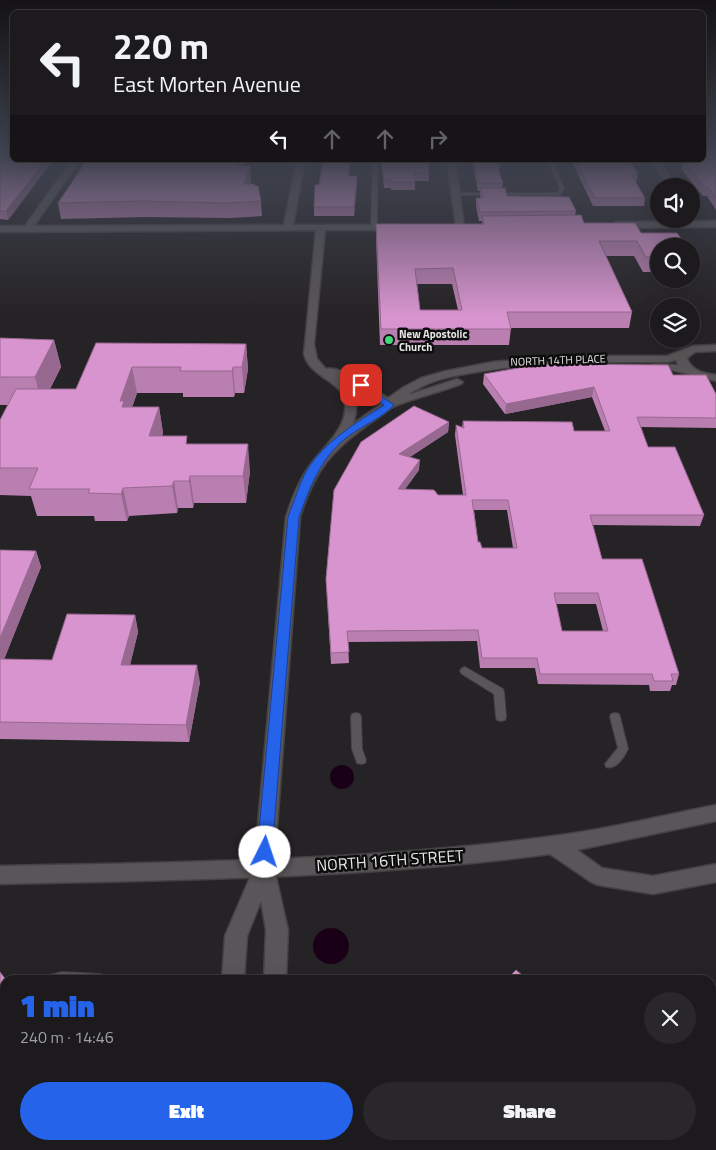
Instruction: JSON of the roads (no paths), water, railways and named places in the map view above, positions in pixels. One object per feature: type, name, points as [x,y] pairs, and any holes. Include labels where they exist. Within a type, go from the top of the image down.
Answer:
[{"type":"street","points":[[28,229],[42,209]]},
{"type":"street","points":[[288,228],[292,209]]},
{"type":"street","points":[[458,209],[460,226]]},
{"type":"street","points":[[700,224],[716,224]]},
{"type":"street","points":[[603,225],[650,225]]},
{"type":"street","points":[[321,227],[309,344],[311,358],[316,366],[346,390],[350,396],[351,412],[342,436]]},
{"type":"street","points":[[0,229],[403,227]]},
{"type":"street","name":"NORTH 14TH PLACE","points":[[390,405],[414,385],[453,373],[506,362],[589,358],[668,359],[693,349],[716,348]]},
{"type":"street","points":[[683,354],[682,362],[691,371]]},
{"type":"street","points":[[274,975],[277,930],[264,868],[293,517],[312,472],[324,455],[342,436],[390,405],[361,385],[316,366]]},
{"type":"street","name":"NORTH 14TH PLACE","points":[[390,405],[463,380],[512,370],[606,366],[672,367],[716,378]]},
{"type":"street","name":"NORTH 16TH STREET","points":[[0,875],[377,863],[553,846],[716,813]]},
{"type":"street","points":[[553,846],[598,876],[653,885],[716,873]]},
{"type":"street","points":[[233,975],[236,936],[264,868]]},
{"type":"lane","points":[[374,209],[374,227]]},
{"type":"lane","points":[[465,671],[499,692],[501,717]]},
{"type":"lane","points":[[356,717],[356,749],[361,760]]},
{"type":"lane","points":[[610,764],[623,749],[615,717]]},
{"type":"place","name":"New Apostolic Church","points":[[389,340]]}]
